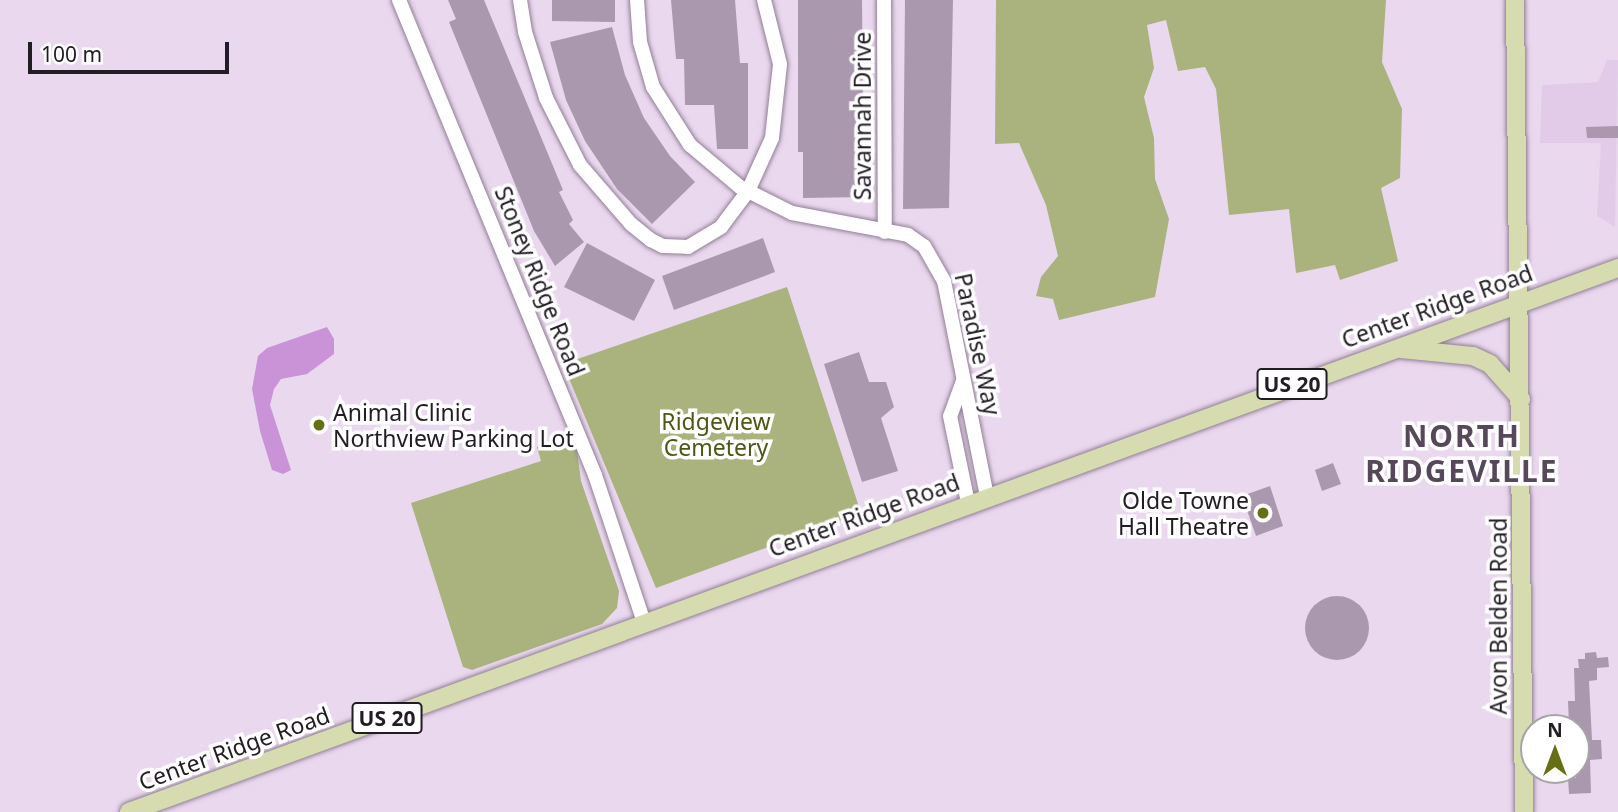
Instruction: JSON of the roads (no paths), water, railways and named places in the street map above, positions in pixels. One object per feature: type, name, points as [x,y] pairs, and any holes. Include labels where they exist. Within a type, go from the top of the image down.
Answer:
[{"type":"main road","name":"Avon Belden Road","points":[[1515,0],[1524,812]]},
{"type":"main road","name":"Center Ridge Road","points":[[129,812],[1387,349],[1618,268]]},
{"type":"main road","points":[[1387,349],[1436,349],[1473,356],[1490,364],[1521,399]]},
{"type":"street","name":"Stoney Ridge Road","points":[[399,0],[595,475],[643,622]]},
{"type":"street","points":[[520,0],[524,32],[546,98],[580,165],[631,224],[663,246],[688,247],[721,227],[748,191],[772,138],[780,86],[778,49],[764,0]]},
{"type":"street","name":"Paradise Way","points":[[637,0],[640,42],[653,87],[690,145],[748,191],[792,213],[908,235],[924,246],[937,267],[964,379],[987,496]]},
{"type":"street","name":"Savannah Drive","points":[[884,0],[885,232]]},
{"type":"street","points":[[964,379],[950,416],[968,503]]},
{"type":"place","name":"Animal Clinic Northview Parking Lot","points":[[319,425]]},
{"type":"place","name":"Olde Towne Hall Theatre","points":[[1263,513]]},
{"type":"district","name":"NORTH RIDGEVILLE","points":[[1462,453]]},
{"type":"park label","name":"Ridgeview Cemetery","points":[[716,434]]}]
